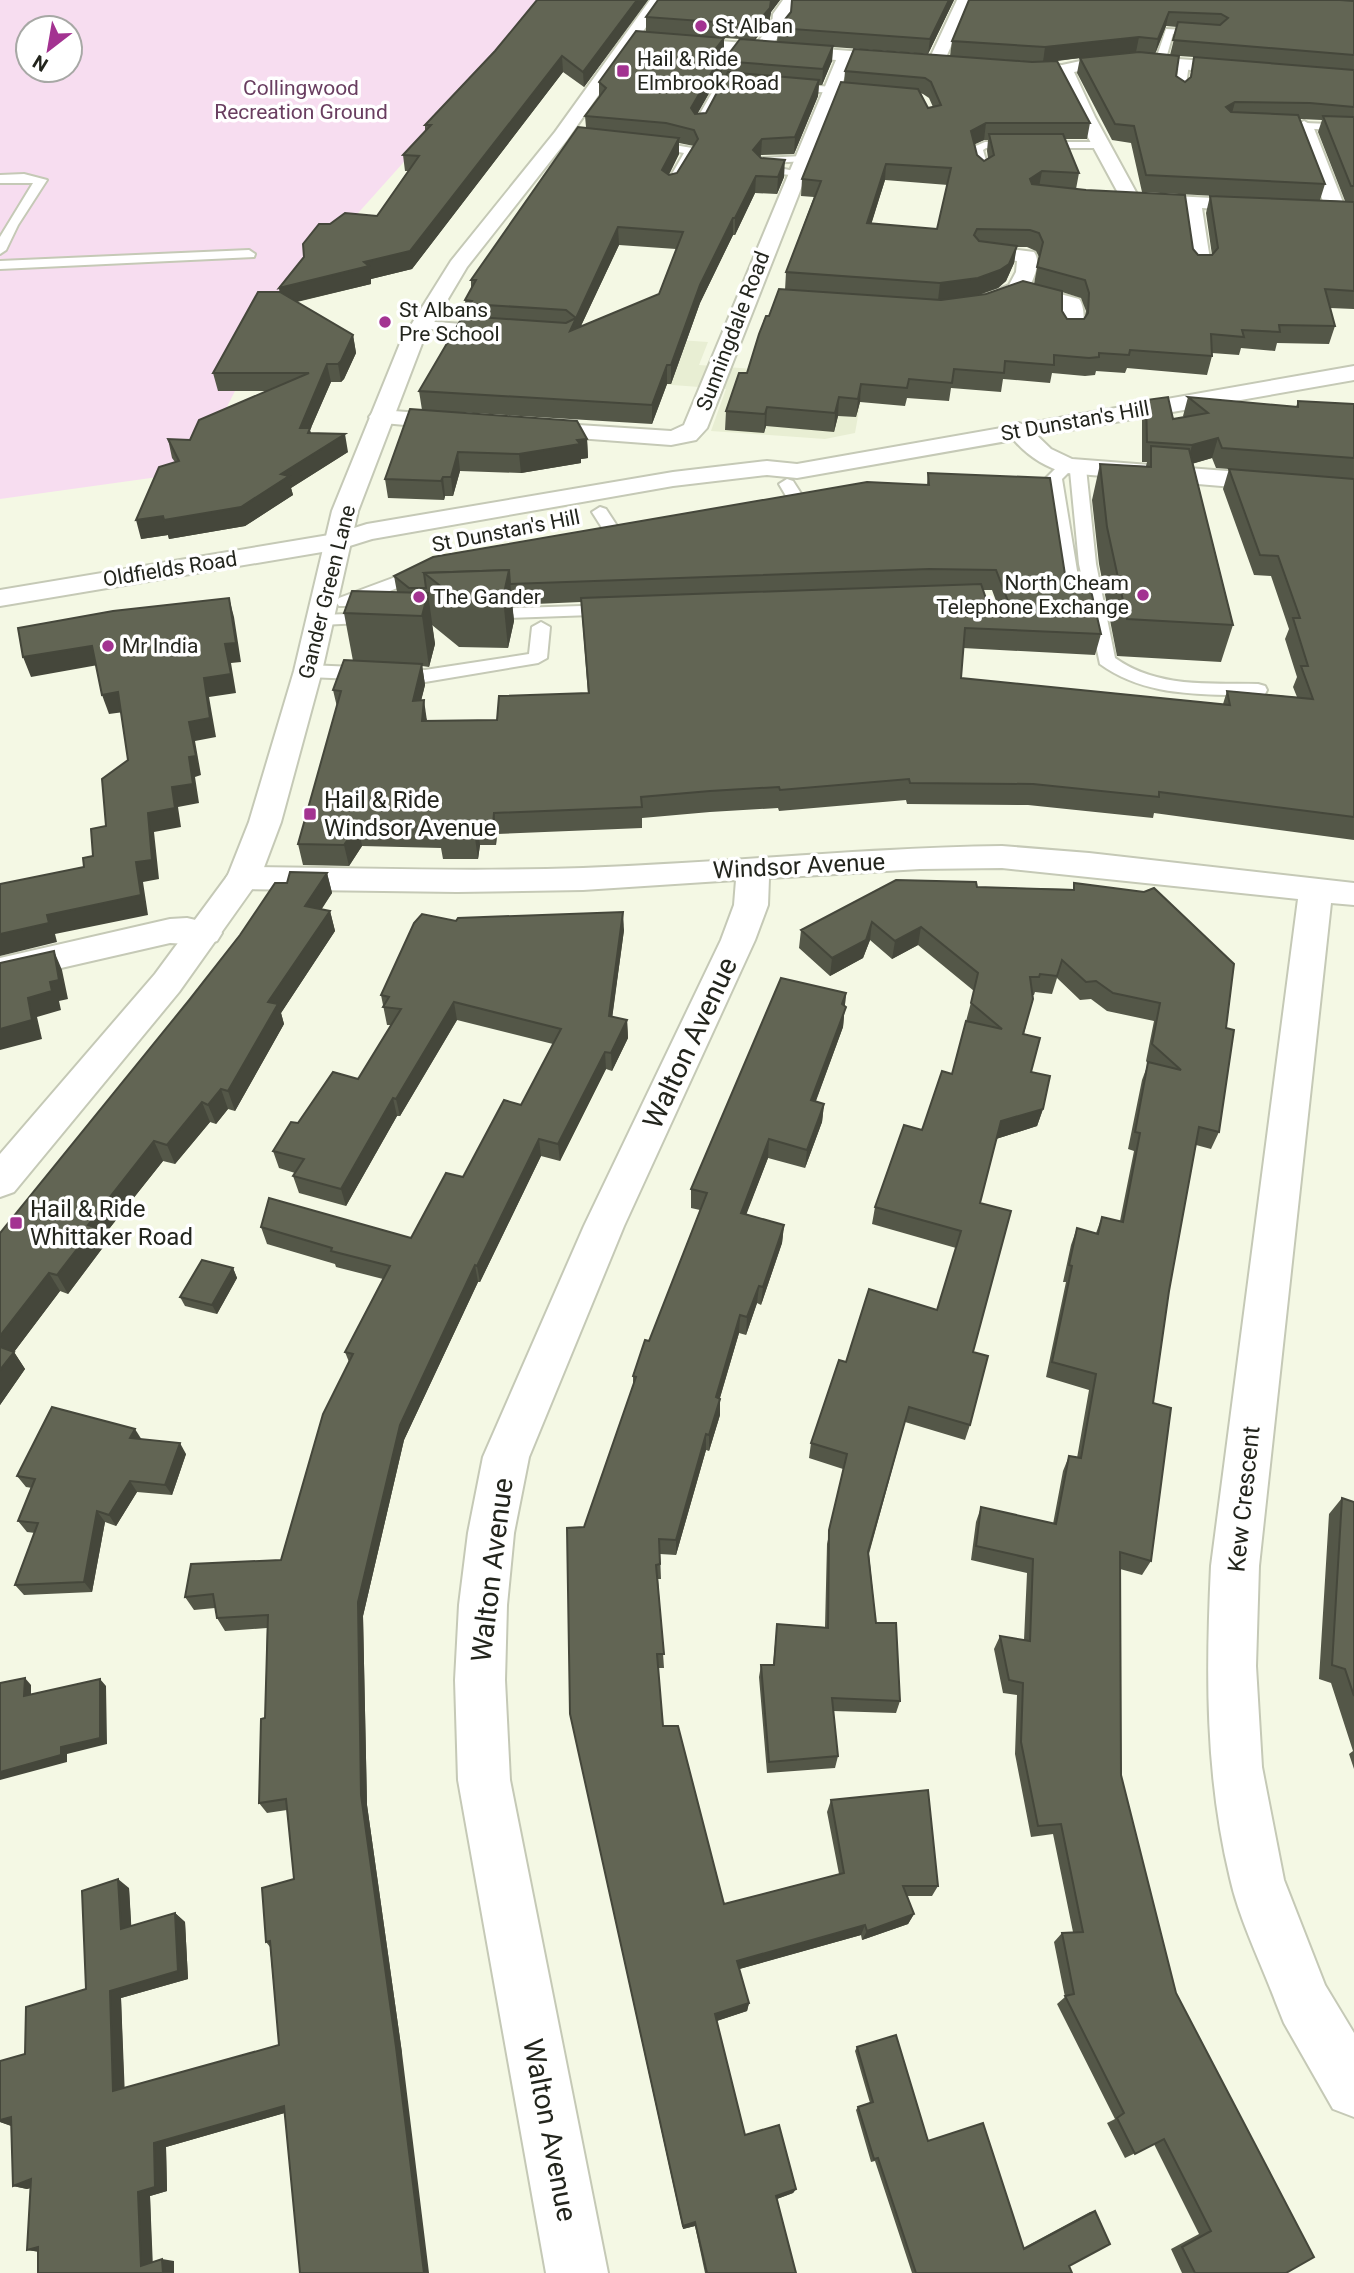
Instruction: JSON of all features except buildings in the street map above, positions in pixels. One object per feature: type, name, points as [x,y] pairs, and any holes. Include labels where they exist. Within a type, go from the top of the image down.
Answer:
[{"type":"main road","name":"Gander Green Lane","points":[[0,1181],[167,984],[243,878],[265,822],[308,671],[345,511],[412,341],[458,265],[568,137],[642,39],[658,0]]},
{"type":"main road","points":[[760,49],[780,25],[781,14],[790,0]]},
{"type":"main road","points":[[642,39],[733,52],[760,49],[943,63],[964,0]]},
{"type":"main road","name":"Sunningdale Road","points":[[515,427],[671,438],[688,435],[695,428],[799,167],[836,91],[845,56]]},
{"type":"main road","points":[[990,66],[1062,69],[1113,59],[1262,71]]},
{"type":"main road","points":[[1062,69],[1130,198]]},
{"type":"main road","points":[[1108,199],[1130,198],[1138,201],[1345,211],[1304,126]]},
{"type":"main road","points":[[1192,203],[1201,266]]},
{"type":"main road","points":[[984,252],[1027,256],[1026,272],[1018,289]]},
{"type":"main road","points":[[962,308],[1018,289],[1072,303],[1072,330]]},
{"type":"main road","points":[[747,296],[774,298]]},
{"type":"main road","name":"St Dunstan's Hill","points":[[407,550],[792,477],[1018,430],[1354,373]]},
{"type":"main road","points":[[381,417],[475,424]]},
{"type":"main road","points":[[1018,430],[1042,454],[1072,467],[1354,489]]},
{"type":"main road","name":"St Dunstan's Hill","points":[[337,553],[367,532],[673,479],[767,468],[792,477]]},
{"type":"main road","points":[[337,553],[372,556]]},
{"type":"main road","name":"Oldfields Road","points":[[0,598],[337,553]]},
{"type":"main road","name":"Oldfields Road","points":[[0,623],[337,553]]},
{"type":"main road","name":"Windsor Avenue","points":[[243,878],[457,881],[569,879],[920,858],[1002,858],[1089,864],[1335,892]]},
{"type":"main road","name":"Walton Avenue","points":[[578,2273],[484,1780],[480,1680],[483,1605],[491,1533],[506,1457],[604,1226],[737,940],[751,905],[753,868]]},
{"type":"main road","name":"Kew Crescent","points":[[1335,892],[1235,1566],[1231,1665],[1236,1767],[1257,1880],[1304,2003],[1354,2088]]},
{"type":"main road","points":[[0,970],[170,931],[205,933]]},
{"type":"lane","points":[[1160,62],[1169,31],[1217,34]]},
{"type":"lane","points":[[1180,92],[1184,64]]},
{"type":"lane","points":[[699,126],[723,82],[836,91]]},
{"type":"lane","points":[[1268,124],[1354,128]]},
{"type":"lane","points":[[628,141],[688,150],[690,154],[671,186]]},
{"type":"lane","points":[[983,171],[977,150],[985,145],[1101,145]]},
{"type":"lane","points":[[0,179],[41,180],[12,225],[0,250]]},
{"type":"lane","points":[[0,265],[249,254]]},
{"type":"lane","points":[[422,325],[501,331]]},
{"type":"lane","points":[[1073,601],[1054,478],[1072,467],[1106,660],[1132,678],[1160,684],[1258,690]]},
{"type":"lane","points":[[760,512],[796,506],[799,503],[792,477]]},
{"type":"lane","points":[[600,512],[617,538]]},
{"type":"lane","points":[[322,613],[358,600],[413,574],[439,569]]},
{"type":"lane","points":[[459,615],[625,610]]},
{"type":"lane","points":[[322,613],[390,618]]},
{"type":"lane","points":[[308,671],[425,676],[458,668],[538,658],[541,627]]},
{"type":"shaded area","points":[[546,331],[708,342],[699,365],[865,377],[855,433],[825,439],[711,431],[726,389],[525,374]]},
{"type":"green space","name":"Collingwood Recreation Ground","points":[[0,0],[549,0],[325,250],[274,314],[194,472],[0,499]]},
{"type":"place","name":"St Alban","points":[[701,26]]},
{"type":"place","name":"Hail & Ride Elmbrook Road","points":[[623,71]]},
{"type":"place","name":"St Albans Pre School","points":[[385,322]]},
{"type":"place","name":"North Cheam Telephone Exchange","points":[[1143,595]]},
{"type":"place","name":"The Gander","points":[[419,597]]},
{"type":"place","name":"Mr India","points":[[108,646]]},
{"type":"place","name":"Hail & Ride Windsor Avenue","points":[[310,814]]},
{"type":"place","name":"Hail & Ride Whittaker Road","points":[[16,1223]]}]
